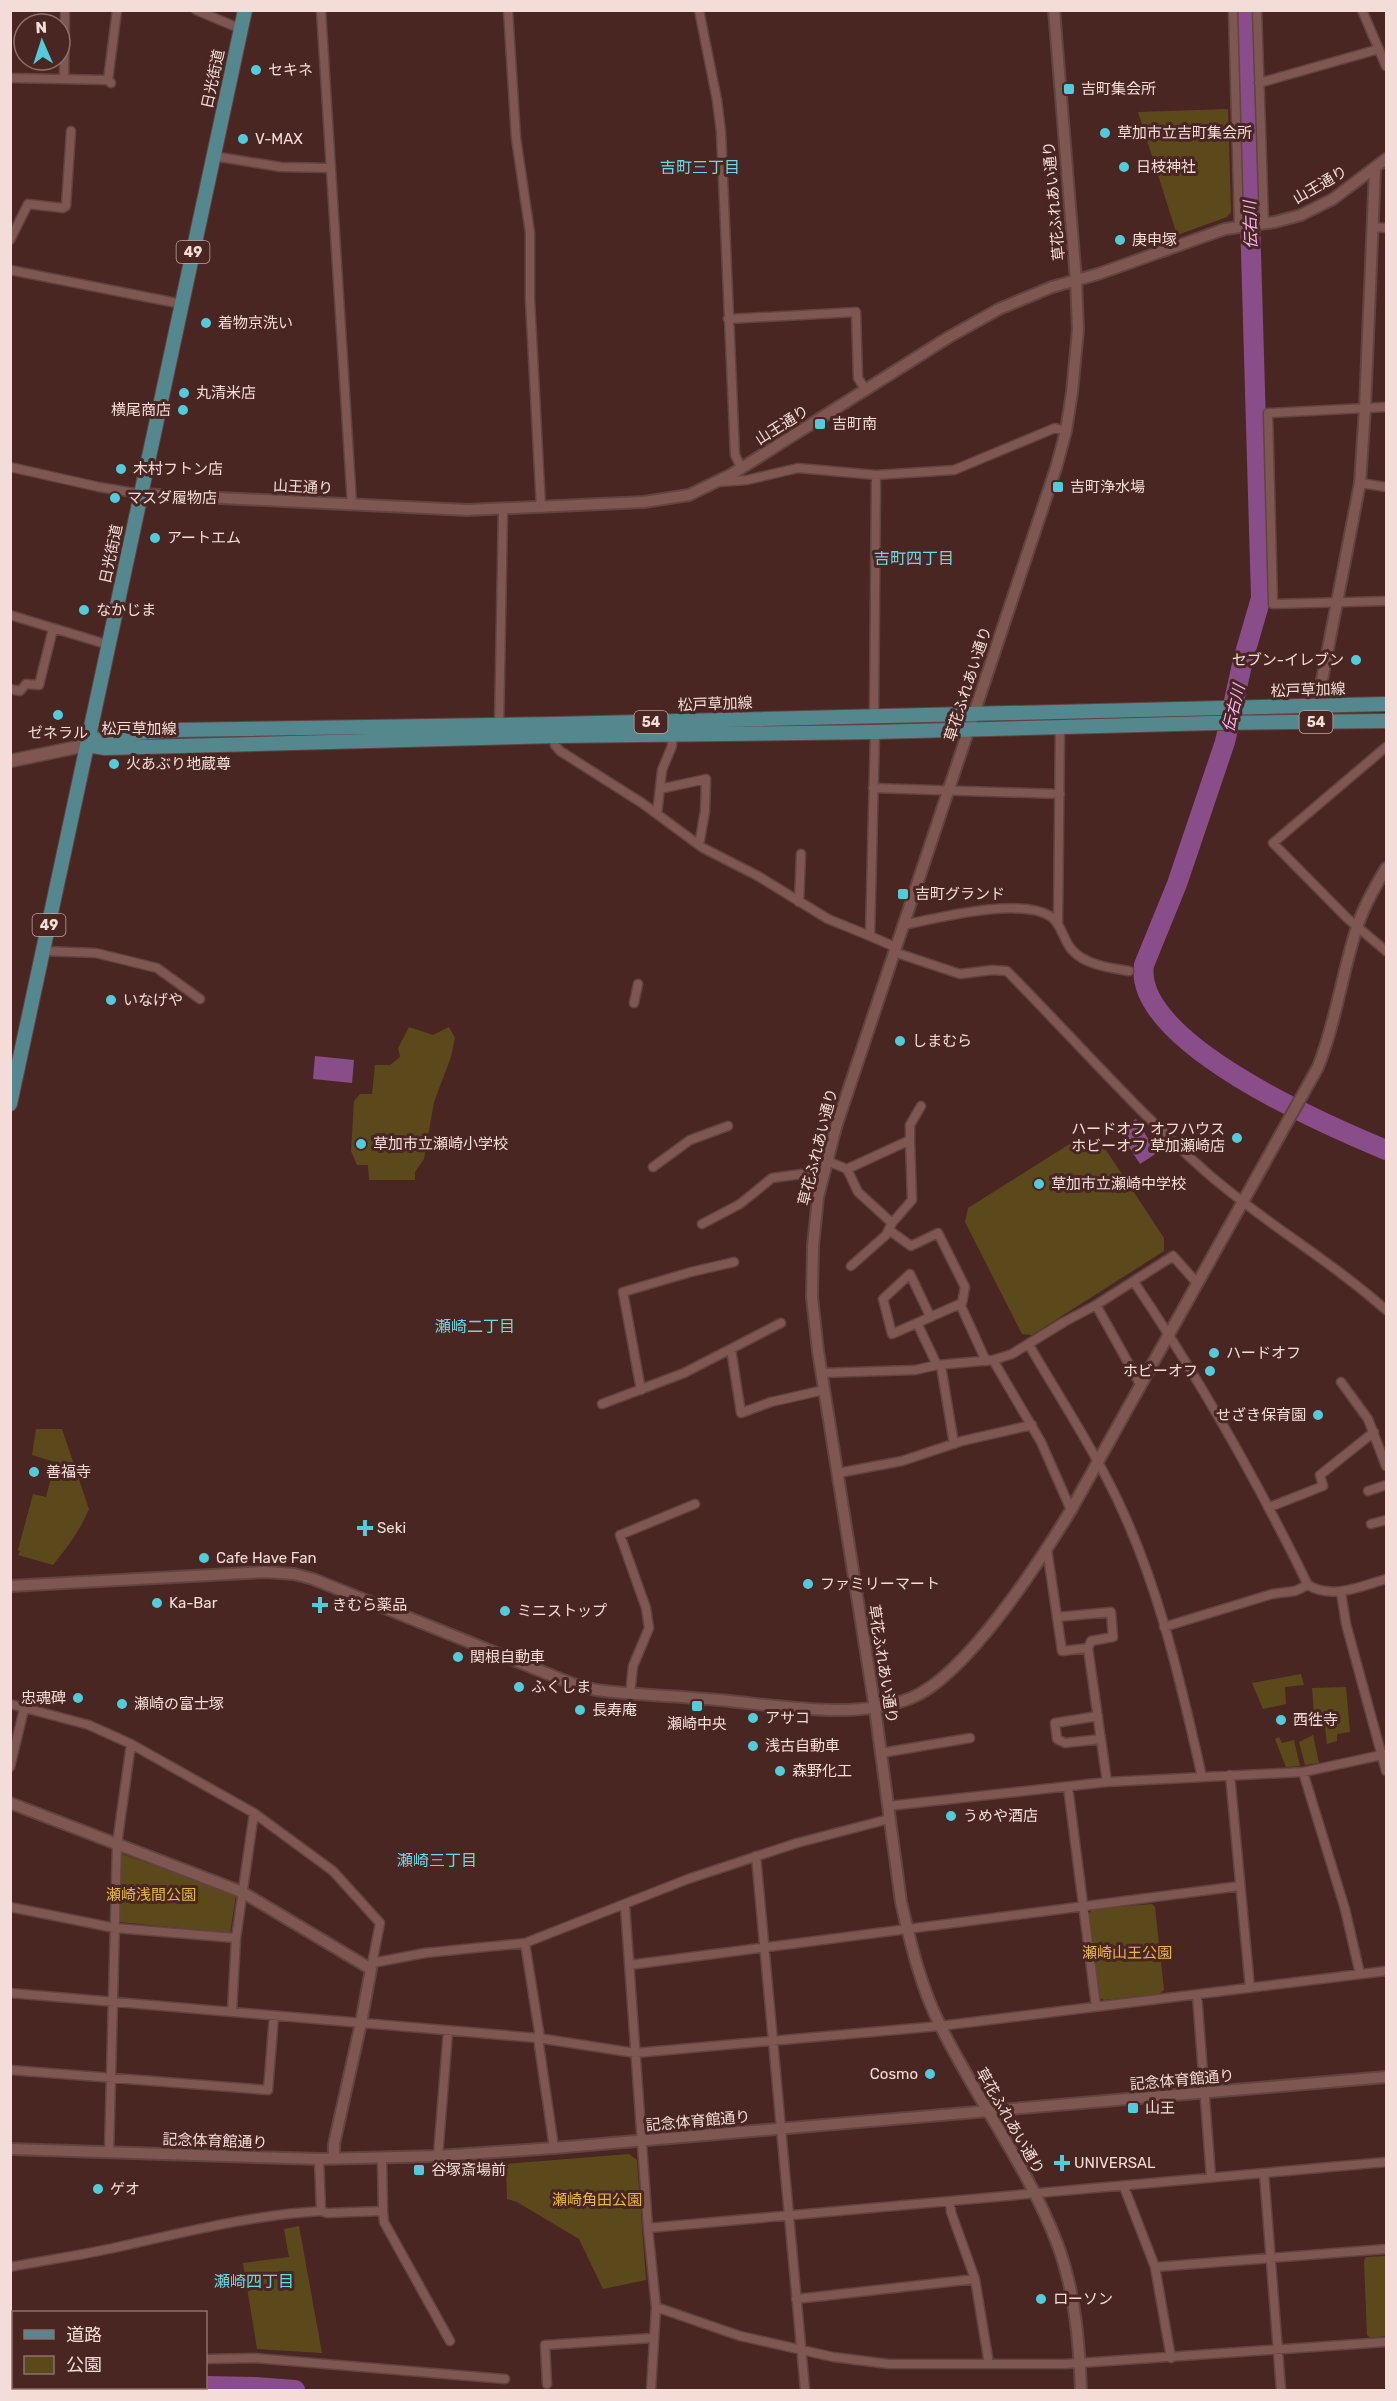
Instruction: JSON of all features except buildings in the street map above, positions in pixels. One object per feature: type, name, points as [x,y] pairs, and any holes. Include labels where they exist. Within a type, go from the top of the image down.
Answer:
[{"type":"main road","name":"日光街道","points":[[10,1104],[245,10]]},
{"type":"main road","name":"松戸草加線","points":[[1246,716],[1320,706],[1386,704]]},
{"type":"main road","name":"松戸草加線","points":[[87,745],[105,748],[874,716],[973,714],[1246,716],[1321,722],[1386,721]]},
{"type":"main road","name":"松戸草加線","points":[[554,730],[672,735],[875,732],[1060,726],[1215,716]]},
{"type":"main road","points":[[10,761],[87,745]]},
{"type":"street","points":[[64,78],[65,10]]},
{"type":"street","points":[[10,78],[64,78],[110,82],[117,10]]},
{"type":"street","points":[[196,10],[241,29]]},
{"type":"street","points":[[321,10],[352,505]]},
{"type":"street","points":[[508,10],[516,138],[530,233],[530,300],[541,508]]},
{"type":"street","points":[[699,10],[721,132],[735,455],[741,467]]},
{"type":"street","name":"草花ふれあい通り","points":[[1054,10],[1076,280],[1077,351],[1066,431],[1056,468],[894,950],[825,1166],[814,1226],[812,1297],[821,1373],[875,1709],[901,1902],[907,1929],[927,1996],[940,2026],[1034,2194],[1058,2245],[1068,2279],[1078,2330],[1081,2391]]},
{"type":"street","points":[[1233,10],[1241,225]]},
{"type":"street","points":[[1257,10],[1261,224]]},
{"type":"street","points":[[1362,10],[1386,66]]},
{"type":"street","points":[[1259,83],[1379,49]]},
{"type":"street","points":[[10,240],[27,204],[63,208],[66,206],[72,132]]},
{"type":"street","points":[[213,156],[281,167],[330,168]]},
{"type":"street","name":"山王通り","points":[[141,494],[467,510],[666,500],[689,495],[718,482],[865,389],[999,309],[1029,296],[1241,225],[1288,219],[1317,208],[1386,159]]},
{"type":"street","points":[[1321,722],[1322,686],[1360,483],[1375,169]]},
{"type":"street","points":[[1372,227],[1386,228]]},
{"type":"street","points":[[10,270],[182,304]]},
{"type":"street","points":[[728,319],[856,312],[858,378],[865,389]]},
{"type":"street","points":[[1386,407],[1268,413],[1273,604],[1386,601]]},
{"type":"street","points":[[718,482],[747,480],[798,468],[876,475],[929,474],[954,470],[1055,428],[1066,431]]},
{"type":"street","points":[[10,466],[99,487],[141,494]]},
{"type":"street","points":[[874,716],[876,475]]},
{"type":"street","points":[[1360,483],[1386,487]]},
{"type":"street","points":[[499,731],[503,509]]},
{"type":"street","points":[[10,615],[108,645]]},
{"type":"street","points":[[10,689],[20,691],[26,684],[39,685],[53,629]]},
{"type":"street","points":[[1058,924],[1060,726]]},
{"type":"street","points":[[554,730],[555,745],[560,751],[657,814],[699,845],[758,876],[828,919],[870,936],[894,950],[960,974],[1007,970],[1112,1082],[1206,1172],[1386,1310]]},
{"type":"street","points":[[870,936],[875,732]]},
{"type":"street","points":[[657,814],[662,770],[672,746],[672,735]]},
{"type":"street","points":[[1386,747],[1273,843],[1358,927],[1386,951]]},
{"type":"street","points":[[660,789],[706,779],[705,810],[699,845]]},
{"type":"street","points":[[873,788],[1060,794]]},
{"type":"street","points":[[799,902],[801,854]]},
{"type":"street","points":[[10,1586],[265,1572],[294,1574],[313,1579],[573,1684],[596,1690],[805,1708],[875,1709],[912,1698],[930,1688],[953,1668],[1004,1609],[1047,1549],[1071,1510],[1305,1092],[1329,1039],[1358,927],[1365,908],[1386,868]]},
{"type":"street","points":[[903,925],[960,913],[1010,909],[1037,911],[1050,916],[1058,924],[1072,950],[1082,957],[1103,966],[1129,971]]},
{"type":"street","points":[[43,951],[96,953],[157,968],[200,999]]},
{"type":"street","points":[[634,1003],[638,984]]},
{"type":"street","points":[[851,1266],[886,1235],[890,1226],[912,1200],[910,1125],[921,1106]]},
{"type":"street","points":[[653,1167],[690,1140],[728,1126]]},
{"type":"street","points":[[702,1224],[740,1204],[772,1178],[825,1166],[847,1169],[910,1140]]},
{"type":"street","points":[[847,1169],[858,1192],[911,1246],[938,1233],[965,1287],[962,1303],[892,1334],[883,1299],[910,1274],[930,1316]]},
{"type":"street","points":[[821,1373],[915,1370],[989,1360],[1012,1354],[1134,1282],[1173,1256],[1197,1283]]},
{"type":"street","points":[[641,1390],[622,1292],[734,1262]]},
{"type":"street","points":[[1134,1282],[1169,1334],[1270,1507],[1308,1585],[1320,1591],[1341,1592],[1386,1579]]},
{"type":"street","points":[[960,1304],[989,1360],[1032,1425],[1071,1510]]},
{"type":"street","points":[[1096,1305],[1140,1384]]},
{"type":"street","points":[[602,1404],[684,1373],[781,1323]]},
{"type":"street","points":[[917,1323],[939,1365],[954,1444]]},
{"type":"street","points":[[1029,1345],[1097,1461],[1136,1545],[1180,1677],[1202,1777]]},
{"type":"street","points":[[731,1349],[741,1413],[771,1402],[824,1390]]},
{"type":"street","points":[[1341,1382],[1368,1419],[1383,1445],[1386,1466]]},
{"type":"street","points":[[838,1473],[902,1461],[954,1444],[1032,1425]]},
{"type":"street","points":[[1270,1507],[1323,1485],[1320,1475],[1374,1432]]},
{"type":"street","points":[[1368,1491],[1386,1485]]},
{"type":"street","points":[[630,1694],[633,1666],[649,1629],[646,1608],[620,1535],[695,1504]]},
{"type":"street","points":[[1371,1524],[1386,1520]]},
{"type":"street","points":[[1047,1549],[1062,1651],[1088,1648]]},
{"type":"street","points":[[1164,1627],[1272,1594],[1295,1591],[1308,1585]]},
{"type":"street","points":[[1341,1592],[1343,1612],[1385,1755],[1386,1771]]},
{"type":"street","points":[[1057,1617],[1111,1612],[1113,1637],[1091,1641],[1088,1648],[1107,1782]]},
{"type":"street","points":[[10,1704],[89,1725],[131,1744],[254,1813],[333,1870],[380,1923],[334,2144],[334,2159]]},
{"type":"street","points":[[10,1767],[24,1708]]},
{"type":"street","points":[[1098,1716],[1055,1723],[1057,1739],[1065,1743],[1101,1738]]},
{"type":"street","points":[[881,1753],[970,1738]]},
{"type":"street","points":[[108,2153],[117,1844],[131,1744]]},
{"type":"street","points":[[888,1806],[1107,1782],[1303,1772],[1385,1755]]},
{"type":"street","points":[[1303,1772],[1345,1909],[1360,1974]]},
{"type":"street","points":[[1230,1775],[1250,1988]]},
{"type":"street","points":[[1068,1787],[1096,2007]]},
{"type":"street","points":[[10,1803],[242,1892],[371,1966],[425,1953],[525,1944],[688,1879],[756,1856],[890,1819]]},
{"type":"street","points":[[232,2012],[236,1938],[254,1813]]},
{"type":"street","points":[[756,1856],[805,2391]]},
{"type":"street","points":[[629,1965],[1240,1886]]},
{"type":"street","points":[[625,1906],[648,2228],[656,2307],[652,2338],[651,2391]]},
{"type":"street","points":[[10,1907],[115,1928],[236,1938]]},
{"type":"street","points":[[525,1944],[554,2148]]},
{"type":"street","points":[[10,1993],[539,2038],[635,2053],[940,2026],[1386,1971]]},
{"type":"street","points":[[1197,1995],[1211,2177]]},
{"type":"street","points":[[10,2070],[268,2091],[274,2016]]},
{"type":"street","points":[[438,2156],[448,2031]]},
{"type":"street","name":"記念体育館通り","points":[[10,2149],[382,2159],[642,2141],[1386,2077]]},
{"type":"street","points":[[319,2159],[321,2211]]},
{"type":"street","points":[[382,2159],[384,2222],[450,2341]]},
{"type":"street","points":[[648,2228],[1386,2162]]},
{"type":"street","points":[[1264,2173],[1281,2391]]},
{"type":"street","points":[[1124,2187],[1155,2268],[1171,2358]]},
{"type":"street","points":[[950,2202],[951,2212],[975,2279],[989,2364]]},
{"type":"street","points":[[10,2267],[292,2212],[321,2211],[327,2214],[383,2211]]},
{"type":"street","points":[[1155,2268],[1386,2249]]},
{"type":"street","points":[[796,2299],[975,2279]]},
{"type":"street","points":[[656,2307],[740,2336],[833,2357],[888,2364],[1080,2363],[1386,2342]]},
{"type":"street","points":[[547,2384],[545,2345],[652,2338]]},
{"type":"street","points":[[207,2359],[254,2358],[505,2379]]},
{"type":"green space","points":[[1228,109],[1231,212],[1227,217],[1177,235],[1138,112]]},
{"type":"green space","points":[[409,1027],[433,1035],[449,1027],[455,1038],[451,1057],[434,1102],[424,1159],[415,1172],[415,1180],[369,1180],[368,1165],[357,1165],[351,1151],[354,1101],[360,1094],[372,1094],[375,1065],[390,1065],[400,1057],[398,1048]]},
{"type":"green space","points":[[1073,1142],[1106,1150],[1164,1238],[1164,1251],[1032,1335],[1022,1334],[965,1222],[968,1208]]},
{"type":"green space","points":[[36,1429],[62,1429],[89,1509],[73,1538],[53,1565],[18,1555],[33,1494],[46,1497],[55,1462],[32,1455]]},
{"type":"green space","points":[[1301,1674],[1304,1685],[1285,1687],[1286,1704],[1263,1709],[1252,1683]]},
{"type":"green space","points":[[1346,1687],[1350,1732],[1337,1734],[1337,1741],[1327,1744],[1325,1726],[1315,1726],[1312,1688]]},
{"type":"green space","points":[[1313,1735],[1319,1763],[1305,1765],[1299,1742]]},
{"type":"green space","points":[[1279,1737],[1282,1743],[1294,1740],[1300,1766],[1286,1767],[1275,1739]]},
{"type":"green space","name":"瀬崎浅間公園","points":[[122,1854],[236,1895],[230,1933],[119,1922]]},
{"type":"green space","name":"瀬崎山王公園","points":[[1152,1904],[1155,1907],[1164,1990],[1159,1994],[1104,2000],[1100,1998],[1089,1915],[1092,1909]]},
{"type":"green space","name":"瀬崎角田公園","points":[[629,2154],[637,2160],[646,2280],[603,2289],[579,2239],[517,2202],[507,2199],[506,2164]]},
{"type":"green space","points":[[299,2226],[322,2353],[257,2349],[243,2263],[289,2257],[284,2229]]},
{"type":"green space","points":[[1386,2256],[1386,2336],[1371,2338],[1367,2335],[1364,2261],[1366,2257]]},
{"type":"shaded area","points":[[315,1056],[354,1060],[352,1083],[313,1079]]},
{"type":"shaded area","points":[[1136,1119],[1157,1153],[1140,1164],[1118,1130]]},
{"type":"waterway","name":"伝右川","points":[[1244,10],[1261,598],[1243,660],[1225,742],[1177,884],[1144,965],[1149,994],[1169,1023],[1200,1051],[1281,1101],[1386,1150]]},
{"type":"waterway","points":[[207,2386],[295,2390]]},
{"type":"waterway","points":[[135,2390],[150,2389]]},
{"type":"place","name":"セキネ","points":[[256,70]]},
{"type":"place","name":"吉町集会所","points":[[1069,89]]},
{"type":"place","name":"草加市立吉町集会所","points":[[1105,133]]},
{"type":"place","name":"V-MAX","points":[[243,139]]},
{"type":"place","name":"日枝神社","points":[[1124,167]]},
{"type":"place","name":"庚申塚","points":[[1120,240]]},
{"type":"place","name":"着物京洗い","points":[[206,323]]},
{"type":"place","name":"丸清米店","points":[[184,393]]},
{"type":"place","name":"横尾商店","points":[[183,410]]},
{"type":"place","name":"吉町南","points":[[820,424]]},
{"type":"place","name":"木村フトン店","points":[[121,469]]},
{"type":"place","name":"吉町浄水場","points":[[1058,487]]},
{"type":"place","name":"マスダ履物店","points":[[115,498]]},
{"type":"place","name":"アートエム","points":[[155,538]]},
{"type":"place","name":"なかじま","points":[[84,610]]},
{"type":"place","name":"セブン-イレブン","points":[[1356,660]]},
{"type":"place","name":"ゼネラル","points":[[58,715]]},
{"type":"place","name":"火あぶり地蔵尊","points":[[114,764]]},
{"type":"place","name":"吉町グランド","points":[[903,894]]},
{"type":"place","name":"いなげや","points":[[111,1000]]},
{"type":"place","name":"しまむら","points":[[900,1041]]},
{"type":"place","name":"ハードオフ オフハウス ホビーオフ 草加瀬崎店","points":[[1237,1138]]},
{"type":"place","name":"草加市立瀬崎小学校","points":[[361,1144]]},
{"type":"place","name":"草加市立瀬崎中学校","points":[[1039,1184]]},
{"type":"place","name":"ハードオフ","points":[[1214,1353]]},
{"type":"place","name":"ホビーオフ","points":[[1210,1371]]},
{"type":"place","name":"せざき保育園","points":[[1318,1415]]},
{"type":"place","name":"善福寺","points":[[34,1472]]},
{"type":"place","name":"Seki","points":[[365,1528]]},
{"type":"place","name":"Cafe Have Fan","points":[[204,1558]]},
{"type":"place","name":"ファミリーマート","points":[[808,1584]]},
{"type":"place","name":"Ka-Bar","points":[[157,1603]]},
{"type":"place","name":"きむら薬品","points":[[320,1605]]},
{"type":"place","name":"ミニストップ","points":[[505,1611]]},
{"type":"place","name":"関根自動車","points":[[458,1657]]},
{"type":"place","name":"ふくしま","points":[[519,1687]]},
{"type":"place","name":"忠魂碑","points":[[78,1698]]},
{"type":"place","name":"瀬崎の富士塚","points":[[122,1704]]},
{"type":"place","name":"瀬崎中央","points":[[697,1706]]},
{"type":"place","name":"長寿庵","points":[[580,1710]]},
{"type":"place","name":"アサコ","points":[[753,1718]]},
{"type":"place","name":"西徃寺","points":[[1281,1720]]},
{"type":"place","name":"浅古自動車","points":[[753,1746]]},
{"type":"place","name":"森野化工","points":[[780,1771]]},
{"type":"place","name":"うめや酒店","points":[[951,1816]]},
{"type":"place","name":"Cosmo","points":[[930,2074]]},
{"type":"place","name":"山王","points":[[1133,2108]]},
{"type":"place","name":"UNIVERSAL","points":[[1062,2163]]},
{"type":"place","name":"谷塚斎場前","points":[[419,2170]]},
{"type":"place","name":"ゲオ","points":[[98,2189]]},
{"type":"place","name":"ローソン","points":[[1041,2299]]},
{"type":"district","name":"吉町三丁目","points":[[700,167]]},
{"type":"district","name":"吉町四丁目","points":[[914,558]]},
{"type":"district","name":"瀬崎二丁目","points":[[475,1326]]},
{"type":"district","name":"瀬崎三丁目","points":[[437,1860]]},
{"type":"district","name":"瀬崎四丁目","points":[[254,2281]]}]
